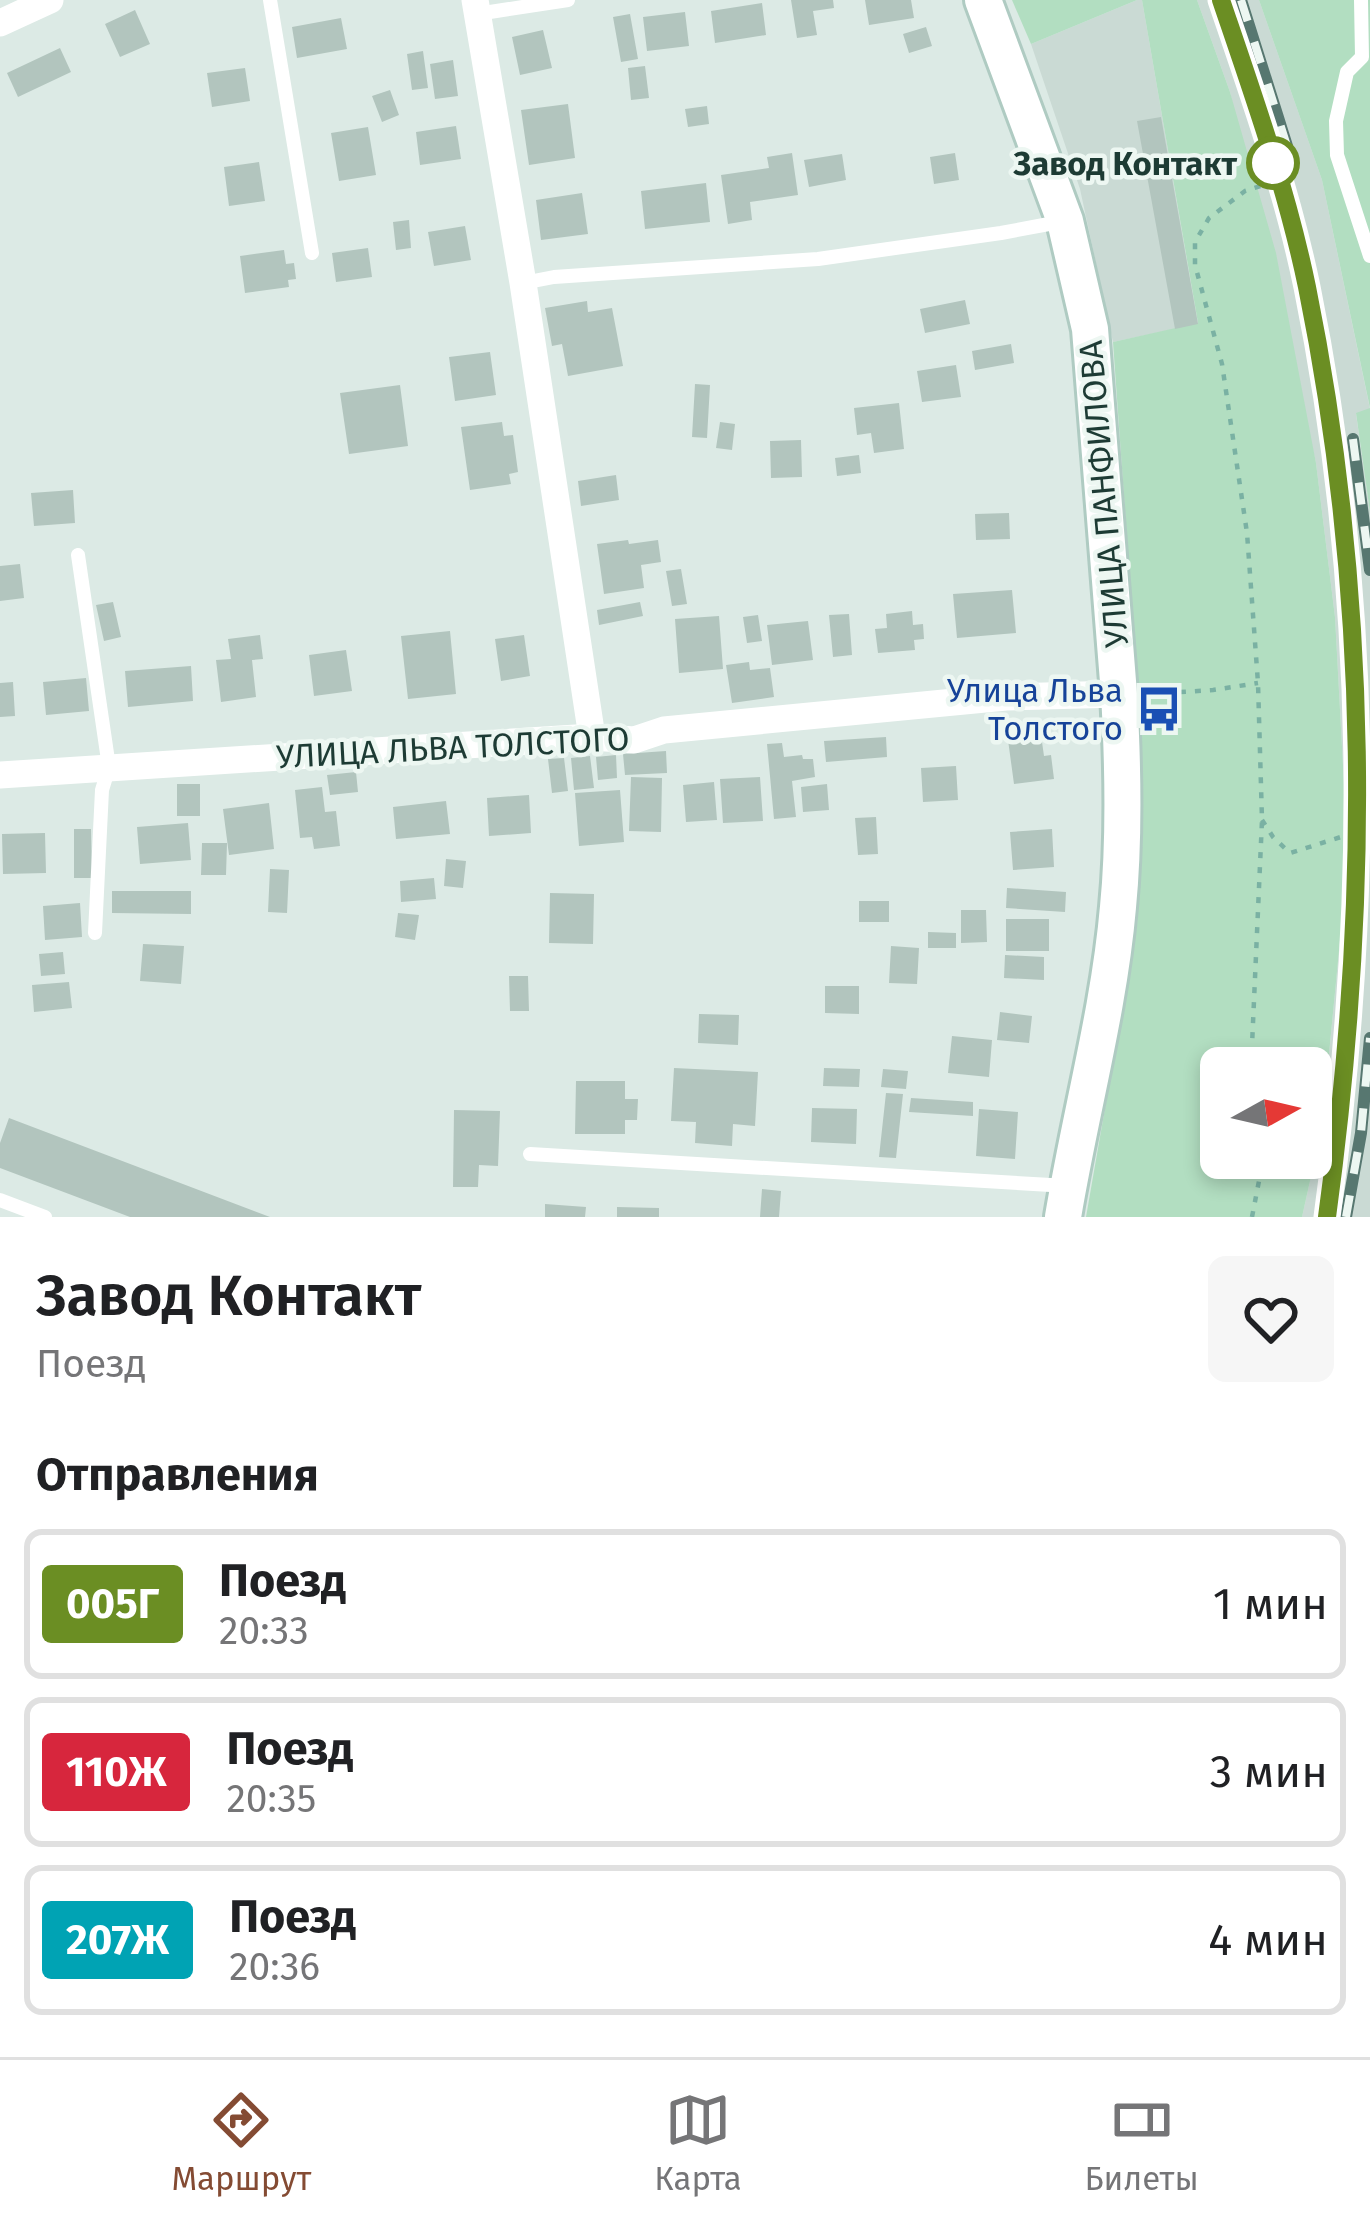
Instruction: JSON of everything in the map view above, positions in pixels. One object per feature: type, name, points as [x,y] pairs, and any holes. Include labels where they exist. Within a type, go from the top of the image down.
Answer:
[{"type":"main road","name":"УЛИЦА ПАНФИЛОВА","points":[[983,0],[1065,221],[1090,329],[1129,694],[1122,751],[1118,907],[1066,1201]]},
{"type":"street","points":[[0,23],[50,0]]},
{"type":"street","points":[[476,7],[524,283],[592,737]]},
{"type":"street","name":"УЛИЦА ЛЬВА ТОЛСТОГО","points":[[0,775],[592,737],[634,740],[664,730],[1006,697],[1129,694]]},
{"type":"lane","points":[[270,0],[312,253]]},
{"type":"lane","points":[[476,7],[568,0]]},
{"type":"lane","points":[[1360,0],[1362,57],[1347,72],[1336,121],[1337,155],[1370,256]]},
{"type":"lane","points":[[524,283],[818,259],[1065,221]]},
{"type":"lane","points":[[78,555],[109,767],[102,790],[95,933]]},
{"type":"lane","points":[[530,1154],[1066,1201]]},
{"type":"lane","points":[[0,1200],[45,1217]]},
{"type":"path","points":[[1252,1047],[1262,820],[1258,683],[1247,533],[1222,364],[1195,265],[1195,242],[1209,218],[1245,191],[1264,185]]},
{"type":"path","points":[[1129,694],[1258,683]]},
{"type":"path","points":[[1262,820],[1290,853],[1344,836],[1370,839]]},
{"type":"path","points":[[1252,1217],[1259,1179]]},
{"type":"shaded area","points":[[1142,0],[1198,324],[1113,342],[1080,189],[1031,44]]},
{"type":"shaded area","points":[[1197,0],[1259,0],[1322,180],[1370,409],[1356,414],[1370,512],[1370,1217],[1302,1217],[1310,1179],[1332,1179],[1330,1047],[1343,909],[1344,784],[1335,617],[1316,463],[1230,92]]},
{"type":"green space","points":[[1012,0],[1137,0],[1031,44]]},
{"type":"green space","points":[[1142,0],[1197,0],[1230,92],[1276,253],[1316,463],[1335,617],[1344,784],[1343,909],[1330,1047],[1200,1047],[1200,1179],[1310,1179],[1302,1217],[1086,1217],[1137,925],[1140,853],[1138,693],[1113,342],[1198,323]]},
{"type":"green space","points":[[1259,0],[1370,0],[1370,408],[1322,180]]},
{"type":"green space","points":[[1370,408],[1370,512],[1356,413]]},
{"type":"building","points":[[791,0],[833,0],[834,8],[813,11],[817,35],[797,38]]},
{"type":"building","points":[[865,0],[911,0],[914,18],[869,25]]},
{"type":"building","points":[[762,3],[766,35],[715,43],[711,11]]},
{"type":"building","points":[[135,10],[150,44],[120,57],[105,24]]},
{"type":"building","points":[[685,12],[689,46],[647,51],[643,17]]},
{"type":"building","points":[[630,14],[638,59],[621,62],[613,17]]},
{"type":"building","points":[[341,18],[347,49],[297,58],[292,27]]},
{"type":"building","points":[[926,27],[932,46],[909,53],[903,34]]},
{"type":"building","points":[[543,30],[552,68],[520,75],[512,37]]},
{"type":"building","points":[[60,48],[71,72],[18,97],[7,73]]},
{"type":"building","points":[[423,51],[428,88],[412,90],[407,54]]},
{"type":"building","points":[[453,60],[458,96],[435,99],[430,64]]},
{"type":"building","points":[[645,66],[649,98],[631,100],[628,68]]},
{"type":"building","points":[[245,68],[250,101],[212,107],[207,73]]},
{"type":"building","points":[[390,90],[399,115],[382,122],[372,96]]},
{"type":"building","points":[[568,104],[575,158],[529,165],[521,110]]},
{"type":"building","points":[[707,106],[709,124],[688,127],[685,109]]},
{"type":"building","points":[[1161,117],[1198,324],[1175,329],[1137,121]]},
{"type":"building","points":[[456,126],[461,159],[420,165],[416,132]]},
{"type":"building","points":[[368,127],[376,175],[339,181],[331,133]]},
{"type":"building","points":[[792,153],[798,195],[750,202],[752,220],[728,224],[721,175],[769,168],[767,157]]},
{"type":"building","points":[[955,153],[959,180],[934,184],[930,157]]},
{"type":"building","points":[[842,154],[846,180],[809,187],[804,160]]},
{"type":"building","points":[[259,162],[265,201],[229,206],[224,167]]},
{"type":"building","points":[[706,183],[710,222],[645,229],[641,191]]},
{"type":"building","points":[[582,193],[588,234],[541,240],[536,200]]},
{"type":"building","points":[[409,220],[411,248],[396,250],[393,222]]},
{"type":"building","points":[[465,226],[471,260],[434,266],[428,232]]},
{"type":"building","points":[[368,248],[372,277],[336,282],[332,253]]},
{"type":"building","points":[[284,250],[286,264],[294,263],[296,279],[288,280],[289,287],[245,293],[240,256]]},
{"type":"building","points":[[965,300],[970,324],[925,333],[920,309]]},
{"type":"building","points":[[587,301],[588,312],[612,308],[623,366],[568,376],[562,344],[552,346],[545,308]]},
{"type":"building","points":[[1011,344],[1014,363],[975,370],[972,351]]},
{"type":"building","points":[[490,352],[496,395],[455,401],[449,357]]},
{"type":"building","points":[[956,365],[961,397],[922,402],[917,371]]},
{"type":"building","points":[[695,384],[710,385],[707,438],[692,437]]},
{"type":"building","points":[[400,385],[408,446],[349,454],[340,393]]},
{"type":"building","points":[[899,403],[904,449],[874,453],[871,433],[857,435],[854,408]]},
{"type":"building","points":[[502,422],[504,436],[513,435],[518,472],[509,474],[511,484],[470,490],[461,427]]},
{"type":"building","points":[[720,422],[735,424],[732,450],[716,448]]},
{"type":"building","points":[[801,440],[802,477],[771,478],[770,441]]},
{"type":"building","points":[[859,455],[861,473],[837,476],[835,458]]},
{"type":"building","points":[[616,475],[619,500],[581,506],[578,481]]},
{"type":"building","points":[[73,490],[75,523],[34,526],[31,493]]},
{"type":"building","points":[[1009,513],[1010,539],[976,540],[975,514]]},
{"type":"building","points":[[628,540],[629,544],[658,540],[661,562],[641,565],[644,588],[604,594],[597,544]]},
{"type":"building","points":[[20,564],[24,598],[0,601],[0,566]]},
{"type":"building","points":[[681,569],[687,604],[672,606],[666,571]]},
{"type":"building","points":[[1012,590],[1016,633],[957,638],[953,594]]},
{"type":"building","points":[[113,602],[121,637],[104,641],[96,605]]},
{"type":"building","points":[[640,602],[643,616],[599,625],[597,610]]},
{"type":"building","points":[[912,611],[913,625],[923,624],[924,639],[914,640],[915,650],[878,653],[875,629],[887,628],[886,614]]},
{"type":"building","points":[[849,614],[852,655],[833,657],[829,615]]},
{"type":"building","points":[[758,615],[762,641],[747,643],[743,617]]},
{"type":"building","points":[[719,616],[723,669],[679,673],[675,619]]},
{"type":"building","points":[[808,621],[813,660],[772,665],[767,625]]},
{"type":"building","points":[[450,631],[456,694],[408,699],[401,636]]},
{"type":"building","points":[[260,635],[263,659],[252,660],[256,697],[221,702],[216,660],[231,659],[228,639]]},
{"type":"building","points":[[524,635],[530,676],[501,681],[495,639]]},
{"type":"building","points":[[346,650],[352,691],[314,696],[309,655]]},
{"type":"building","points":[[749,662],[750,670],[770,668],[774,697],[732,703],[726,665]]},
{"type":"building","points":[[191,666],[193,701],[128,707],[125,671]]},
{"type":"building","points":[[86,678],[89,711],[46,715],[43,682]]},
{"type":"building","points":[[13,682],[15,716],[0,717],[0,683]]},
{"type":"building","points":[[1041,735],[1044,756],[1051,755],[1054,779],[1014,784],[1008,740]]},
{"type":"building","points":[[886,737],[887,757],[826,762],[824,741]]},
{"type":"building","points":[[782,743],[784,757],[813,759],[815,777],[792,781],[796,817],[774,819],[767,744]]},
{"type":"building","points":[[666,751],[667,773],[625,775],[623,754]]},
{"type":"building","points":[[616,755],[617,778],[598,780],[596,757]]},
{"type":"building","points":[[590,756],[594,788],[574,790],[571,758]]},
{"type":"building","points":[[564,758],[568,791],[552,793],[548,759]]},
{"type":"building","points":[[956,766],[958,800],[923,802],[921,768]]},
{"type":"building","points":[[356,772],[358,792],[330,795],[327,775]]},
{"type":"building","points":[[631,777],[662,778],[661,832],[629,831]]},
{"type":"building","points":[[760,777],[763,821],[723,823],[720,779]]},
{"type":"building","points":[[714,782],[717,820],[686,822],[683,785]]},
{"type":"building","points":[[177,784],[200,784],[200,816],[177,816]]},
{"type":"building","points":[[827,784],[829,810],[803,812],[801,787]]},
{"type":"building","points":[[322,787],[325,812],[336,811],[340,846],[314,849],[312,837],[300,838],[295,790]]},
{"type":"building","points":[[620,790],[624,842],[579,846],[575,793]]},
{"type":"building","points":[[529,795],[531,833],[489,836],[487,798]]},
{"type":"building","points":[[446,801],[450,834],[396,839],[393,807]]},
{"type":"building","points":[[269,803],[274,849],[229,855],[223,809]]},
{"type":"building","points":[[876,817],[878,854],[858,855],[855,818]]},
{"type":"building","points":[[188,823],[191,860],[140,864],[137,827]]},
{"type":"building","points":[[74,829],[91,829],[92,878],[74,878]]},
{"type":"building","points":[[1052,829],[1054,867],[1013,870],[1010,832]]},
{"type":"building","points":[[45,833],[46,873],[3,874],[2,834]]},
{"type":"building","points":[[202,843],[227,843],[226,875],[201,875]]},
{"type":"building","points":[[446,859],[466,861],[463,888],[444,886]]},
{"type":"building","points":[[270,869],[289,870],[287,913],[268,912]]},
{"type":"building","points":[[434,878],[436,899],[401,902],[400,881]]},
{"type":"building","points":[[1007,888],[1066,892],[1065,912],[1006,908]]},
{"type":"building","points":[[112,891],[191,891],[191,914],[112,913]]},
{"type":"building","points":[[550,893],[594,894],[593,944],[549,943]]},
{"type":"building","points":[[859,901],[889,901],[889,922],[859,922]]},
{"type":"building","points":[[80,903],[82,937],[45,940],[43,906]]},
{"type":"building","points":[[961,910],[986,910],[987,942],[961,943]]},
{"type":"building","points":[[398,913],[419,915],[415,940],[395,937]]},
{"type":"building","points":[[1006,919],[1049,919],[1049,951],[1006,951]]},
{"type":"building","points":[[928,932],[956,933],[956,948],[928,948]]},
{"type":"building","points":[[143,944],[184,946],[181,984],[140,981]]},
{"type":"building","points":[[891,946],[919,948],[917,984],[889,983]]},
{"type":"building","points":[[63,952],[65,974],[41,976],[39,954]]},
{"type":"building","points":[[1005,955],[1044,957],[1044,980],[1004,978]]},
{"type":"building","points":[[509,976],[528,976],[529,1011],[510,1011]]},
{"type":"building","points":[[69,982],[72,1008],[34,1012],[32,985]]},
{"type":"building","points":[[825,986],[859,986],[859,1014],[825,1013]]},
{"type":"building","points":[[1000,1012],[1032,1016],[1029,1043],[997,1040]]},
{"type":"building","points":[[699,1014],[739,1015],[738,1045],[698,1043]]},
{"type":"building","points":[[952,1036],[992,1040],[989,1077],[948,1073]]},
{"type":"building","points":[[674,1068],[758,1072],[755,1126],[733,1124],[732,1146],[695,1143],[696,1122],[671,1121]]},
{"type":"building","points":[[824,1068],[860,1069],[859,1087],[823,1086]]},
{"type":"building","points":[[883,1069],[908,1071],[906,1089],[881,1087]]},
{"type":"building","points":[[576,1081],[625,1081],[625,1099],[638,1099],[637,1120],[625,1120],[625,1134],[575,1134]]},
{"type":"building","points":[[886,1093],[903,1094],[896,1158],[879,1157]]},
{"type":"building","points":[[911,1098],[973,1102],[973,1116],[909,1112]]},
{"type":"building","points":[[812,1108],[857,1109],[856,1144],[811,1142]]},
{"type":"building","points":[[979,1109],[1018,1112],[1015,1159],[976,1156]]},
{"type":"building","points":[[454,1110],[500,1111],[498,1166],[479,1165],[478,1187],[453,1187]]},
{"type":"building","points":[[9,1118],[270,1217],[130,1217],[0,1168],[0,1143]]},
{"type":"building","points":[[762,1189],[781,1191],[779,1217],[760,1217]]},
{"type":"building","points":[[545,1204],[586,1207],[585,1217],[545,1217]]},
{"type":"building","points":[[617,1207],[659,1208],[659,1217],[617,1217]]},
{"type":"railway","points":[[1221,0],[1305,277],[1343,520],[1357,751],[1356,867],[1351,983],[1327,1217]]},
{"type":"railway","points":[[1241,0],[1287,146]]},
{"type":"railway","points":[[1353,439],[1370,570]]},
{"type":"railway","points":[[1346,1217],[1361,1133],[1370,1038]]},
{"type":"train","name":"005Г","points":[[1221,0],[1258,106],[1306,283],[1339,461],[1356,622],[1363,791],[1359,950],[1327,1217]]},
{"type":"place","name":"Завод Контакт","points":[[1273,163]]},
{"type":"place","name":"Улица Льва Толстого","points":[[1159,709]]}]
